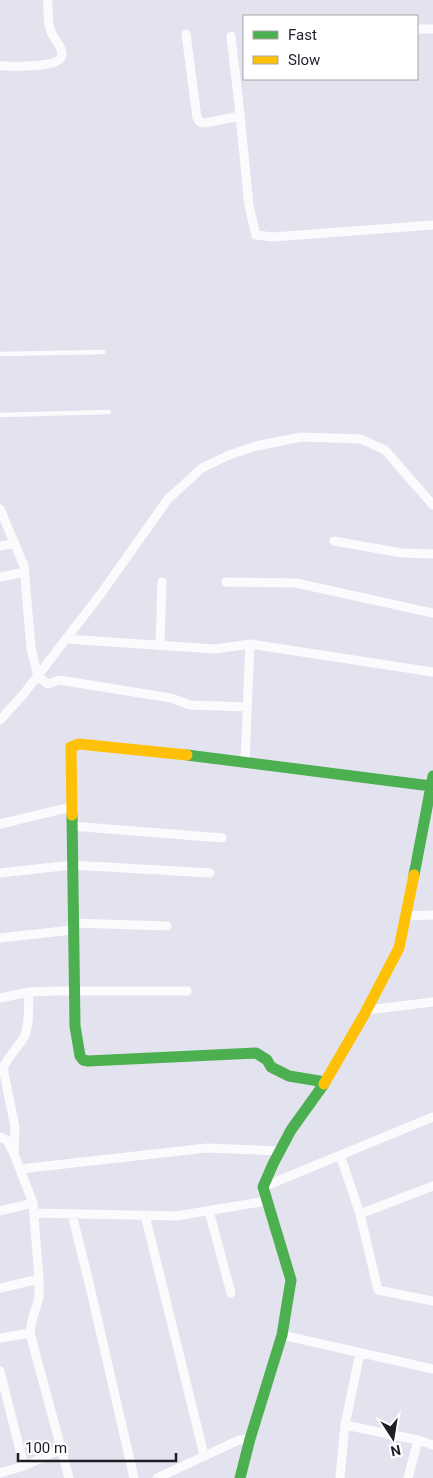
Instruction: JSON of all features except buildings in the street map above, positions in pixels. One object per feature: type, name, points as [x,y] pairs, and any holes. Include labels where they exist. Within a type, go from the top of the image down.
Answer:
[{"type":"street","points":[[0,66],[52,64],[60,60],[62,50],[51,32],[48,0]]},
{"type":"street","points":[[418,29],[433,29]]},
{"type":"street","points":[[186,34],[196,118],[200,122],[205,123],[240,116]]},
{"type":"street","points":[[231,36],[249,206],[256,235],[272,236],[433,225]]},
{"type":"street","points":[[0,720],[38,677],[168,500],[202,468],[229,455],[256,446],[301,436],[361,439],[385,450],[433,505]]},
{"type":"street","points":[[0,509],[24,566],[31,648],[38,677],[48,684],[58,680],[171,698],[190,705],[247,707]]},
{"type":"street","points":[[334,541],[402,553],[433,554]]},
{"type":"street","points":[[0,546],[15,543]]},
{"type":"street","points":[[0,577],[25,572]]},
{"type":"street","points":[[160,646],[162,582]]},
{"type":"street","points":[[226,582],[296,583],[433,613]]},
{"type":"street","points":[[66,639],[214,649],[250,644],[433,672]]},
{"type":"street","points":[[245,762],[250,644]]},
{"type":"street","points":[[240,1478],[282,1335],[291,1280],[263,1187],[291,1130],[325,1082],[367,1010],[399,948],[432,781],[80,744],[71,747],[72,927],[75,1026],[80,1056],[83,1060],[256,1052],[271,1067],[290,1076],[325,1082]]},
{"type":"street","points":[[0,824],[71,807]]},
{"type":"street","points":[[71,826],[222,838]]},
{"type":"street","points":[[0,873],[72,865],[210,873]]},
{"type":"street","points":[[406,916],[433,915]]},
{"type":"street","points":[[0,938],[72,927],[166,926]]},
{"type":"street","points":[[0,998],[29,992],[188,991]]},
{"type":"street","points":[[14,1154],[15,1127],[2,1068],[25,1035],[29,992]]},
{"type":"street","points":[[367,1010],[433,1002]]},
{"type":"street","points":[[263,1187],[433,1117]]},
{"type":"street","points":[[0,1137],[7,1140],[33,1203],[39,1298],[30,1333],[69,1478]]},
{"type":"street","points":[[20,1169],[207,1148],[280,1151]]},
{"type":"street","points":[[340,1155],[360,1214],[378,1290],[433,1301]]},
{"type":"street","points":[[360,1214],[433,1186]]},
{"type":"street","points":[[34,1213],[176,1216],[267,1201]]},
{"type":"street","points":[[0,1211],[33,1203]]},
{"type":"street","points":[[209,1211],[231,1292]]},
{"type":"street","points":[[72,1214],[134,1478]]},
{"type":"street","points":[[145,1215],[204,1455]]},
{"type":"street","points":[[0,1288],[39,1279]]},
{"type":"street","points":[[0,1338],[30,1333]]},
{"type":"street","points":[[282,1335],[433,1368]]},
{"type":"street","points":[[340,1478],[346,1425],[360,1353]]},
{"type":"street","points":[[0,1371],[24,1466]]},
{"type":"street","points":[[346,1425],[418,1440],[433,1445]]},
{"type":"street","points":[[157,1478],[239,1440],[250,1439]]},
{"type":"street","points":[[408,1478],[418,1440]]},
{"type":"street","points":[[0,1473],[24,1466],[60,1450]]},
{"type":"lane","points":[[0,354],[103,352]]},
{"type":"lane","points":[[0,415],[108,412]]},
{"type":"traffic: fast","points":[[187,755],[431,786]]},
{"type":"traffic: fast","points":[[414,875],[433,776]]},
{"type":"traffic: fast","points":[[72,815],[75,1026],[80,1056],[83,1060],[256,1053],[267,1060],[271,1067],[289,1076],[325,1082]]},
{"type":"traffic: fast","points":[[240,1478],[282,1335],[291,1280],[263,1187],[291,1130],[324,1084]]},
{"type":"traffic: slow","points":[[72,815],[71,747],[79,744],[187,755]]},
{"type":"traffic: slow","points":[[324,1084],[364,1015],[399,948],[414,875]]}]
